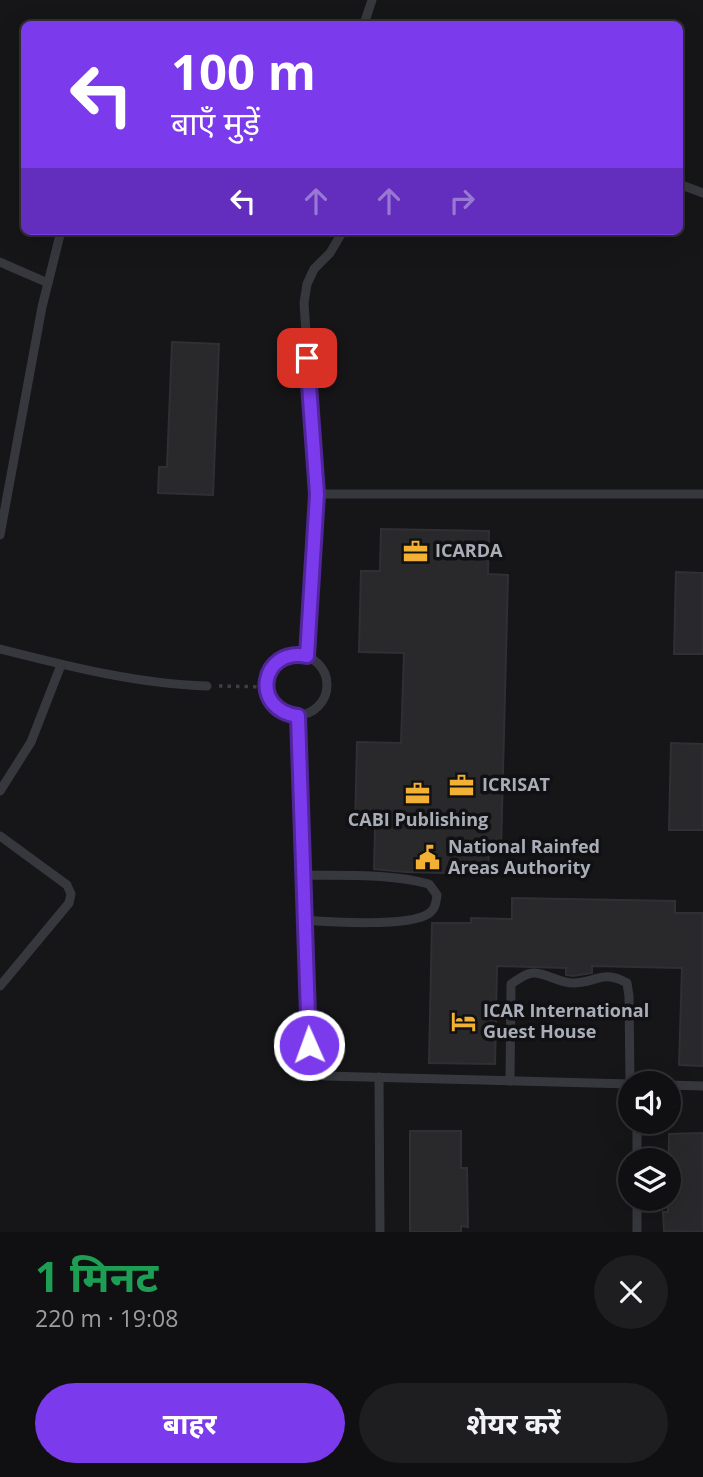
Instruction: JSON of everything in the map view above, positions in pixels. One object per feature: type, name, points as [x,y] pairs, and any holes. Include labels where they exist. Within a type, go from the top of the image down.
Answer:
[{"type":"lane","points":[[366,21],[372,0]]},
{"type":"lane","points":[[683,185],[703,192]]},
{"type":"lane","points":[[0,535],[48,283],[60,235]]},
{"type":"lane","points":[[307,656],[317,494],[304,303],[307,284],[314,269],[330,253],[340,235]]},
{"type":"lane","points":[[0,262],[48,283]]},
{"type":"lane","points":[[317,494],[703,494]]},
{"type":"lane","points":[[0,649],[61,665],[174,685],[207,686]]},
{"type":"lane","points":[[298,654],[316,662],[327,679],[324,699],[317,708],[298,716],[280,711],[268,696],[266,687],[267,677],[279,660],[298,654]]},
{"type":"lane","points":[[0,791],[31,742],[61,665]]},
{"type":"lane","points":[[298,716],[309,1045],[315,1071],[325,1076],[618,1084]]},
{"type":"lane","points":[[0,836],[67,886],[71,894],[69,903],[0,986]]},
{"type":"lane","points":[[303,875],[408,878],[429,884],[437,895],[435,908],[427,915],[402,921],[330,922],[305,919]]},
{"type":"lane","points":[[510,1081],[510,984],[534,972],[572,983],[592,981],[600,976],[617,978],[626,984],[629,996],[630,1071]]},
{"type":"lane","points":[[379,1077],[380,1232]]},
{"type":"lane","points":[[681,1085],[703,1086]]},
{"type":"lane","points":[[637,1211],[637,1232]]},
{"type":"path","points":[[207,686],[266,687]]},
{"type":"building","points":[[172,342],[219,344],[213,495],[158,493],[159,467],[167,467]]},
{"type":"building","points":[[381,529],[489,531],[488,574],[508,575],[501,850],[489,850],[488,874],[374,869],[375,828],[355,828],[357,742],[401,743],[404,653],[359,652],[361,571],[380,571]]},
{"type":"building","points":[[676,572],[703,573],[703,654],[674,654]]},
{"type":"building","points":[[671,743],[703,744],[703,830],[669,830]]},
{"type":"building","name":"ICAR International Guest House","points":[[512,898],[675,901],[675,913],[703,913],[703,1066],[679,1065],[682,968],[592,966],[592,973],[573,976],[566,975],[566,968],[497,966],[495,1064],[429,1063],[432,923],[471,923],[471,918],[512,919]]},
{"type":"building","points":[[410,1131],[461,1131],[461,1168],[467,1168],[468,1227],[461,1226],[461,1232],[410,1232]]},
{"type":"building","points":[[703,1133],[703,1232],[664,1231],[663,1212],[681,1211],[681,1148],[669,1148],[669,1134]]},
{"type":"place","name":"ICARDA","points":[[415,551]]},
{"type":"place","name":"ICRISAT","points":[[462,785]]},
{"type":"place","name":"CABI Publishing","points":[[418,793]]},
{"type":"place","name":"National Rainfed Areas Authority","points":[[428,857]]},
{"type":"place","name":"ICAR International Guest House","points":[[463,1021]]},
{"type":"route","points":[[307,358],[317,494],[307,656],[298,654],[279,660],[267,677],[266,687],[268,696],[280,711],[298,716],[309,1045]]}]
